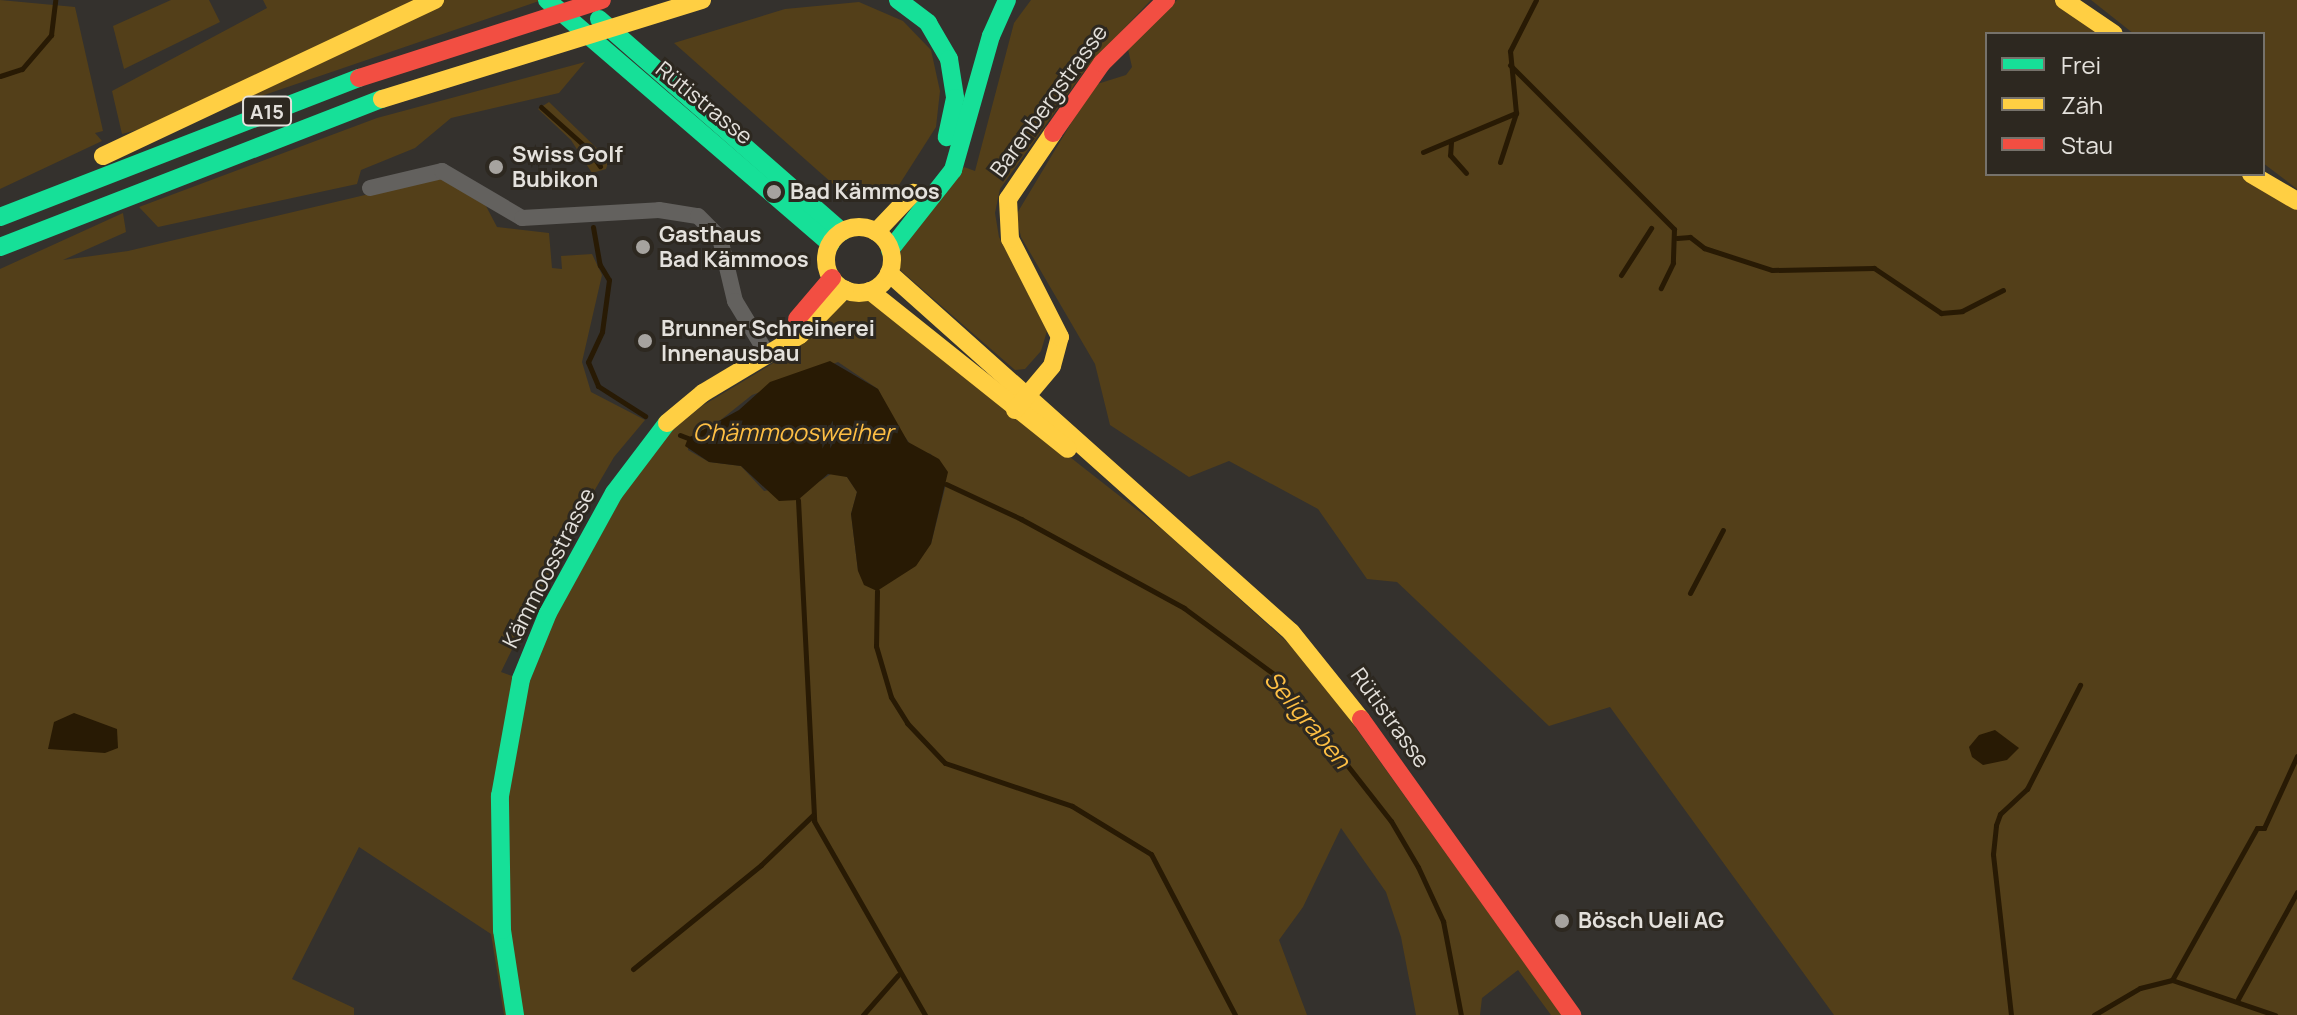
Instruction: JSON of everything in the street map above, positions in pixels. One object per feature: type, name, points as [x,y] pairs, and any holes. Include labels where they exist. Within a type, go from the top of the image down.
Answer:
[{"type":"main road","points":[[0,209],[234,90],[435,0]]},
{"type":"main road","name":"Rütistrasse","points":[[547,0],[836,238]]},
{"type":"main road","name":"Rütistrasse","points":[[577,0],[836,238]]},
{"type":"main road","name":"A15","points":[[0,217],[216,130],[602,0]]},
{"type":"main road","name":"A15","points":[[0,247],[196,165],[563,40],[702,0]]},
{"type":"main road","points":[[876,232],[932,169],[955,108],[945,50],[928,23],[898,0]]},
{"type":"main road","points":[[890,250],[876,232],[859,227],[836,238],[827,261],[839,283],[870,291],[889,273],[890,250],[953,170],[991,36],[1007,0]]},
{"type":"main road","name":"Barenbergstrasse","points":[[1015,410],[1056,359],[1060,330],[1010,239],[1008,199],[1102,63],[1166,0]]},
{"type":"main road","points":[[2064,0],[2111,32]]},
{"type":"main road","points":[[2254,176],[2297,201]]},
{"type":"main road","name":"Rütistrasse","points":[[889,273],[1028,395],[1125,488],[1246,589],[1313,656],[1572,1015]]},
{"type":"main road","name":"Kämmoosstrasse","points":[[515,1015],[502,930],[500,796],[510,720],[533,647],[569,573],[644,447],[683,407],[766,352],[839,283]]},
{"type":"main road","name":"Rütistrasse","points":[[870,291],[1015,410],[1125,488]]},
{"type":"street","points":[[370,188],[442,171],[522,218],[659,210],[698,216],[720,238],[735,301],[766,352]]},
{"type":"shaded area","points":[[0,0],[75,7],[103,131],[95,133],[102,141],[0,189]]},
{"type":"shaded area","points":[[171,0],[209,0],[220,22],[124,69],[113,26]]},
{"type":"shaded area","points":[[263,0],[542,0],[247,101],[122,134],[112,91],[267,8]]},
{"type":"shaded area","points":[[1031,0],[1151,0],[1085,70],[1000,189],[995,213],[999,237],[1047,331],[1041,351],[1025,369],[1015,370],[899,269],[901,249],[964,167],[975,171],[1014,23]]},
{"type":"shaded area","points":[[1177,0],[2064,0],[2111,32],[1985,32],[1985,176],[2254,176],[2297,201],[2297,1015],[1834,1015],[1610,707],[1549,726],[1397,582],[1367,579],[1318,509],[1229,461],[1189,477],[1110,425],[1095,364],[1021,237],[1016,215],[1094,85],[1126,75],[1132,67],[1127,45]]},
{"type":"shaded area","points":[[2091,0],[2297,0],[2297,189],[2265,165],[2265,32],[2131,32]]},
{"type":"shaded area","points":[[859,2],[903,21],[931,50],[940,91],[936,127],[899,185],[842,192],[674,43],[785,9]]},
{"type":"shaded area","points":[[585,62],[559,93],[451,118],[415,148],[361,170],[357,184],[158,227],[139,207],[377,118]]},
{"type":"shaded area","points":[[549,102],[609,160],[606,169],[592,173],[571,140],[538,109]]},
{"type":"shaded area","name":"Swiss Golf Bubikon","points":[[441,177],[486,206],[497,227],[549,233],[552,268],[562,269],[561,256],[592,254],[602,275],[582,362],[591,392],[645,420],[614,457],[565,541],[501,672],[521,679],[505,751],[515,1015],[504,1015],[491,934],[359,847],[292,979],[354,1008],[354,1015],[0,1015],[0,269],[123,213],[126,232],[63,260],[128,251]]},
{"type":"shaded area","points":[[867,298],[1163,530],[1307,660],[1562,1015],[1551,1015],[1518,970],[1482,998],[1480,1015],[1416,1015],[1401,937],[1386,892],[1341,828],[1303,907],[1279,940],[1307,1015],[523,1015],[510,935],[507,794],[524,697],[551,625],[629,484],[665,436],[702,406],[790,353],[845,302]],"holes":[[[838,362],[878,389],[897,427],[915,450],[931,454],[946,484],[931,544],[858,571],[851,514],[857,492],[847,477],[834,472],[820,481],[764,491],[741,466],[709,462],[688,450],[688,438],[708,430],[752,395]]]},
{"type":"water","name":"Chämmoosweiher","points":[[830,361],[878,389],[908,442],[939,459],[948,472],[931,544],[916,566],[877,591],[864,585],[858,571],[851,514],[857,492],[847,477],[828,474],[798,500],[779,501],[741,466],[709,462],[685,446],[688,438],[739,410],[770,382]]},
{"type":"water","points":[[74,713],[117,729],[118,748],[105,753],[48,749],[54,722]]},
{"type":"water","points":[[1995,730],[2019,748],[2007,760],[1983,765],[1972,757],[1969,747],[1979,735]]},
{"type":"waterway","points":[[0,76],[22,69],[51,35],[55,0]]},
{"type":"waterway","points":[[1500,162],[1516,113],[1510,51],[1536,0]]},
{"type":"waterway","points":[[1510,65],[1674,229],[1673,263],[1661,288]]},
{"type":"waterway","points":[[541,107],[588,149],[600,166]]},
{"type":"waterway","points":[[1423,152],[1516,113]]},
{"type":"waterway","points":[[1451,142],[1450,155],[1466,173]]},
{"type":"waterway","points":[[593,227],[600,265],[609,280],[602,332],[588,362],[598,386],[645,416]]},
{"type":"waterway","points":[[1621,275],[1651,228]]},
{"type":"waterway","points":[[1677,238],[1690,237],[1704,248],[1772,270],[1874,268],[1941,313],[1962,311],[2003,290]]},
{"type":"waterway","points":[[680,435],[688,438]]},
{"type":"waterway","name":"Seligraben","points":[[946,484],[1021,519],[1184,608],[1278,677],[1391,821],[1418,867],[1443,921],[1461,1015]]},
{"type":"waterway","points":[[798,500],[814,821],[925,1015]]},
{"type":"waterway","points":[[1690,593],[1723,530]]},
{"type":"waterway","points":[[877,591],[876,646],[891,697],[907,723],[945,763],[1072,806],[1151,854],[1235,1015]]},
{"type":"waterway","points":[[2011,1015],[1993,854],[1996,825],[2000,814],[2027,789],[2080,685]]},
{"type":"waterway","points":[[2172,980],[2257,828],[2264,828],[2297,756]]},
{"type":"waterway","points":[[633,969],[761,865],[813,815]]},
{"type":"waterway","points":[[2238,999],[2297,892]]},
{"type":"waterway","points":[[863,1015],[898,975]]},
{"type":"waterway","name":"Seligraben","points":[[2094,1015],[2140,988],[2172,980],[2275,1015]]},
{"type":"traffic: fast","points":[[547,0],[831,244]]},
{"type":"traffic: fast","points":[[898,0],[928,23],[949,59],[955,98],[947,137]]},
{"type":"traffic: fast","points":[[890,250],[953,170],[991,36],[1007,0]]},
{"type":"traffic: fast","points":[[599,19],[842,232]]},
{"type":"traffic: fast","points":[[0,217],[359,78]]},
{"type":"traffic: fast","points":[[0,247],[382,99]]},
{"type":"traffic: fast","points":[[515,1015],[502,930],[500,796],[521,679],[548,613],[614,493],[667,423]]},
{"type":"traffic: slow","points":[[103,156],[435,0]]},
{"type":"traffic: slow","points":[[382,99],[702,0]]},
{"type":"traffic: slow","points":[[2064,0],[2111,32]]},
{"type":"traffic: slow","points":[[1015,410],[1052,366],[1060,337],[1010,239],[1008,199],[1053,133]]},
{"type":"traffic: slow","points":[[2254,176],[2297,201]]},
{"type":"traffic: slow","points":[[876,232],[913,193]]},
{"type":"traffic: slow","points":[[859,227],[882,237],[892,260],[882,283],[859,293],[836,283],[826,260],[836,237],[859,227]]},
{"type":"traffic: slow","points":[[889,273],[1291,632],[1361,719]]},
{"type":"traffic: slow","points":[[667,423],[703,393],[800,335],[845,289]]},
{"type":"traffic: slow","points":[[870,291],[1068,449]]},
{"type":"traffic: jam","points":[[359,78],[602,0]]},
{"type":"traffic: jam","points":[[1053,133],[1102,63],[1166,0]]},
{"type":"traffic: jam","points":[[797,319],[832,278]]},
{"type":"traffic: jam","points":[[1361,719],[1572,1015]]},
{"type":"place","name":"Swiss Golf Bubikon","points":[[496,167]]},
{"type":"place","name":"Bad Kämmoos","points":[[774,192]]},
{"type":"place","name":"Gasthaus Bad Kämmoos","points":[[643,247]]},
{"type":"place","name":"Brunner Schreinerei Innenausbau","points":[[645,341]]},
{"type":"place","name":"Bösch Ueli AG","points":[[1562,921]]}]
